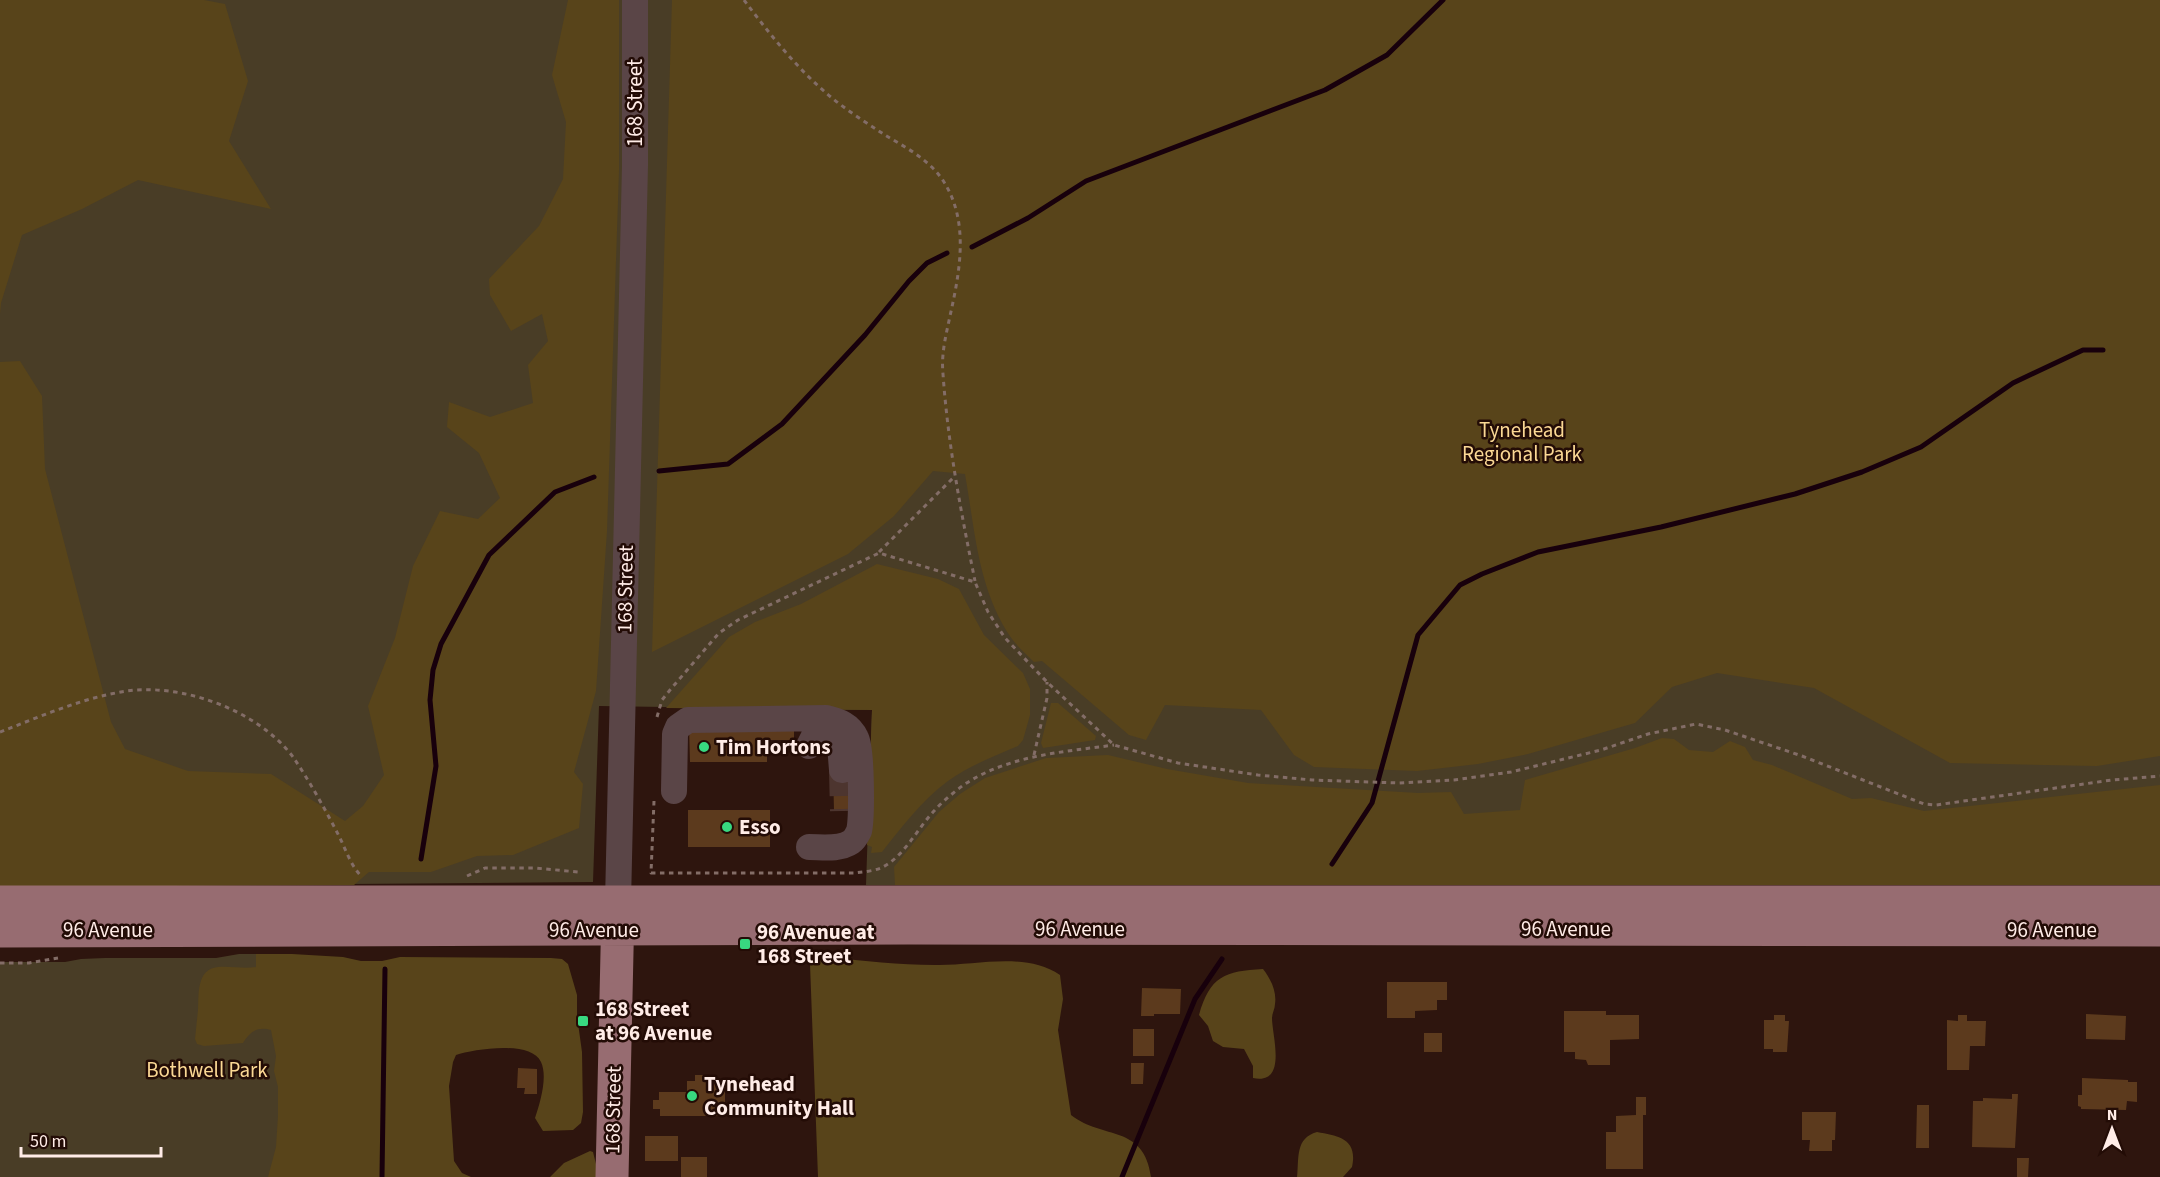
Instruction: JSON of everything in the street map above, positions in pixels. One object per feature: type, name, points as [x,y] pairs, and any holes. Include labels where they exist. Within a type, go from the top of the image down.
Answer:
[{"type":"main road","name":"96 Avenue","points":[[0,902],[618,916],[2160,930]]},
{"type":"main road","name":"96 Avenue","points":[[0,931],[618,916],[2160,902]]},
{"type":"main road","name":"168 Street","points":[[612,1177],[618,916]]},
{"type":"street","name":"168 Street","points":[[618,916],[635,165],[635,0]]},
{"type":"street","points":[[664,791],[675,734],[678,727],[688,720],[826,718],[837,720],[847,726],[854,733],[860,748],[860,829],[852,842],[838,847],[809,840],[838,832],[842,826],[843,811]]},
{"type":"street","points":[[809,746],[815,734],[820,732],[834,735],[840,745],[842,770]]},
{"type":"path","points":[[744,0],[794,61],[825,92],[873,127],[929,163],[942,179],[952,197],[961,248],[958,281],[944,345],[942,371],[954,477],[975,582],[988,612],[1005,638],[1047,682],[1114,745]]},
{"type":"path","points":[[657,719],[662,700],[719,633],[738,620],[879,553],[954,477]]},
{"type":"path","points":[[879,553],[975,582]]},
{"type":"path","points":[[1034,755],[1047,698],[1047,682]]},
{"type":"path","points":[[0,732],[82,703],[122,692],[154,690],[203,699],[224,706],[254,722],[278,740],[293,758],[339,836],[354,868],[370,881]]},
{"type":"path","points":[[664,791],[651,873],[854,873],[880,868],[899,854],[934,810],[965,784],[983,774],[1034,755],[1114,745],[1178,764],[1258,775],[1399,783],[1454,780],[1511,772],[1601,750],[1648,734],[1696,724],[1725,730],[1802,756],[1924,804],[1936,805],[2112,780],[2160,776]]},
{"type":"path","points":[[462,878],[485,868],[535,868],[578,872]]},
{"type":"green space","name":"Tynehead Regional Park","points":[[0,0],[2160,0],[2160,885],[866,885],[872,710],[599,706],[593,882],[0,887]]},
{"type":"green space","points":[[0,0],[204,0],[225,4],[248,81],[229,141],[271,209],[138,180],[82,209],[22,235],[1,303],[0,314]]},
{"type":"green space","points":[[568,0],[619,0],[619,170],[607,531],[596,691],[574,772],[583,784],[579,828],[513,855],[477,856],[431,872],[369,872],[354,885],[0,887],[0,362],[20,361],[42,396],[45,469],[111,722],[125,749],[188,771],[271,774],[345,821],[363,806],[384,775],[368,706],[395,638],[413,566],[440,511],[478,519],[500,498],[479,453],[447,427],[449,402],[490,417],[533,403],[528,365],[548,341],[542,314],[511,331],[490,295],[489,279],[539,226],[563,179],[566,122],[552,75]]},
{"type":"green space","points":[[672,0],[2160,0],[2160,756],[2097,766],[1950,763],[1814,688],[1717,673],[1672,687],[1635,723],[1528,754],[1478,764],[1417,771],[1314,767],[1294,755],[1261,710],[1165,705],[1146,740],[1129,735],[1042,661],[1034,662],[1012,639],[992,601],[979,560],[965,474],[933,471],[894,516],[848,554],[652,652]]},
{"type":"green space","points":[[877,564],[938,579],[959,589],[984,635],[1023,673],[1030,689],[1030,715],[1023,740],[1018,746],[973,766],[948,781],[921,805],[882,852],[871,853],[872,847],[867,845],[872,710],[666,708],[729,637],[755,622],[801,604]]},
{"type":"green space","points":[[1051,703],[1058,703],[1096,736],[1095,740],[1043,748],[1041,743]]},
{"type":"green space","points":[[1662,738],[1674,739],[1689,750],[1713,752],[1730,741],[1745,747],[1753,760],[1772,765],[1852,799],[1871,798],[1924,811],[2160,785],[2160,885],[895,885],[894,867],[939,812],[960,794],[985,778],[1046,758],[1108,755],[1167,769],[1248,783],[1418,793],[1451,792],[1464,814],[1520,810],[1525,780]]},
{"type":"green space","name":"Bothwell Park","points":[[256,954],[256,959],[412,1177],[0,1177],[0,962],[65,962],[105,958],[216,958]]},
{"type":"green space","points":[[256,954],[343,957],[361,961],[382,961],[400,957],[562,959],[568,964],[577,995],[577,1016],[582,1052],[583,1112],[581,1123],[573,1130],[543,1131],[535,1118],[544,1075],[541,1062],[535,1055],[526,1051],[502,1048],[475,1050],[456,1055],[449,1086],[454,1161],[462,1173],[471,1177],[268,1177],[276,1147],[278,1116],[278,1087],[274,1071],[276,1056],[271,1030],[254,1031],[243,1043],[204,1046],[197,1044],[195,1039],[199,990],[206,972],[218,967],[256,967]]},
{"type":"green space","points":[[829,957],[922,965],[999,961],[1031,963],[1060,975],[1063,999],[1058,1030],[1071,1115],[1083,1123],[1131,1141],[1140,1148],[1147,1160],[1151,1177],[818,1177],[810,964]]},
{"type":"green space","points":[[1263,969],[1275,994],[1272,1018],[1276,1057],[1271,1074],[1264,1078],[1253,1078],[1253,1066],[1244,1049],[1223,1047],[1213,1041],[1208,1026],[1199,1015],[1208,992],[1221,978],[1229,974]]},
{"type":"green space","points":[[1317,1132],[1345,1140],[1352,1150],[1352,1167],[1343,1177],[1297,1177],[1298,1156],[1302,1144],[1310,1135]]},
{"type":"green space","points":[[590,1151],[593,1152],[596,1164],[596,1177],[550,1177],[564,1163]]},
{"type":"building","points":[[794,723],[794,740],[767,740],[767,762],[690,762],[689,725]]},
{"type":"building","points":[[833,770],[856,770],[856,810],[834,811]]},
{"type":"building","points":[[688,810],[770,810],[770,847],[688,847]]},
{"type":"building","points":[[1387,982],[1447,982],[1447,1000],[1437,1000],[1437,1010],[1415,1011],[1415,1018],[1387,1018]]},
{"type":"building","points":[[1142,988],[1181,989],[1180,1014],[1141,1016]]},
{"type":"building","points":[[1564,1011],[1606,1011],[1606,1015],[1639,1015],[1639,1039],[1610,1040],[1610,1065],[1588,1065],[1586,1060],[1575,1059],[1575,1052],[1564,1052]]},
{"type":"building","points":[[2086,1014],[2126,1016],[2125,1040],[2086,1039]]},
{"type":"building","points":[[1774,1015],[1785,1015],[1785,1021],[1789,1021],[1787,1052],[1773,1052],[1773,1049],[1764,1049],[1764,1020],[1774,1020]]},
{"type":"building","points":[[1958,1015],[1967,1015],[1967,1021],[1986,1021],[1985,1046],[1970,1046],[1969,1070],[1947,1070],[1947,1020],[1958,1021]]},
{"type":"building","points":[[1133,1029],[1154,1029],[1154,1056],[1133,1056]]},
{"type":"building","points":[[1424,1033],[1442,1033],[1442,1052],[1424,1052]]},
{"type":"building","points":[[1131,1063],[1144,1063],[1143,1084],[1131,1084]]},
{"type":"building","points":[[518,1068],[537,1069],[537,1094],[524,1094],[525,1088],[517,1088]]},
{"type":"building","name":"Tynehead Community Hall","points":[[695,1075],[705,1075],[705,1081],[725,1081],[725,1116],[660,1116],[660,1109],[653,1109],[653,1100],[659,1100],[659,1092],[687,1092],[687,1081],[695,1081]]},
{"type":"building","points":[[2082,1078],[2137,1082],[2137,1102],[2127,1101],[2126,1110],[2081,1109],[2078,1106],[2078,1095],[2082,1095]]},
{"type":"building","points":[[2012,1094],[2018,1094],[2015,1148],[1972,1147],[1973,1101],[1983,1101],[1983,1098],[2012,1099]]},
{"type":"building","points":[[1636,1097],[1646,1097],[1646,1115],[1643,1115],[1643,1169],[1606,1169],[1606,1132],[1616,1132],[1616,1116],[1636,1115]]},
{"type":"building","points":[[1917,1105],[1929,1105],[1929,1148],[1916,1148]]},
{"type":"building","points":[[1802,1112],[1836,1112],[1835,1140],[1832,1140],[1832,1151],[1809,1151],[1810,1140],[1802,1140]]},
{"type":"building","points":[[645,1136],[678,1136],[678,1161],[645,1161]]},
{"type":"building","points":[[681,1157],[707,1157],[707,1177],[681,1177]]},
{"type":"building","points":[[2017,1158],[2029,1158],[2028,1177],[2017,1177]]},
{"type":"waterway","points":[[972,247],[1028,218],[1086,181],[1325,90],[1387,55],[1443,0]]},
{"type":"waterway","points":[[659,471],[728,464],[782,424],[865,335],[909,281],[927,263],[947,253]]},
{"type":"waterway","points":[[1332,864],[1372,803],[1418,635],[1460,585],[1538,552],[1661,527],[1795,494],[1862,472],[1921,447],[2013,383],[2083,350],[2103,350]]},
{"type":"waterway","points":[[421,859],[436,766],[430,700],[433,670],[441,644],[489,555],[555,492],[594,477]]},
{"type":"waterway","points":[[1122,1177],[1195,999],[1222,959]]},
{"type":"waterway","points":[[382,1177],[385,969]]},
{"type":"tunnel","points":[[842,770],[843,811]]},
{"type":"place","name":"Tim Hortons","points":[[704,747]]},
{"type":"place","name":"Esso","points":[[727,827]]},
{"type":"place","name":"96 Avenue at 168 Street","points":[[745,944]]},
{"type":"place","name":"168 Street at 96 Avenue","points":[[583,1021]]},
{"type":"place","name":"Tynehead Community Hall","points":[[692,1096]]}]
